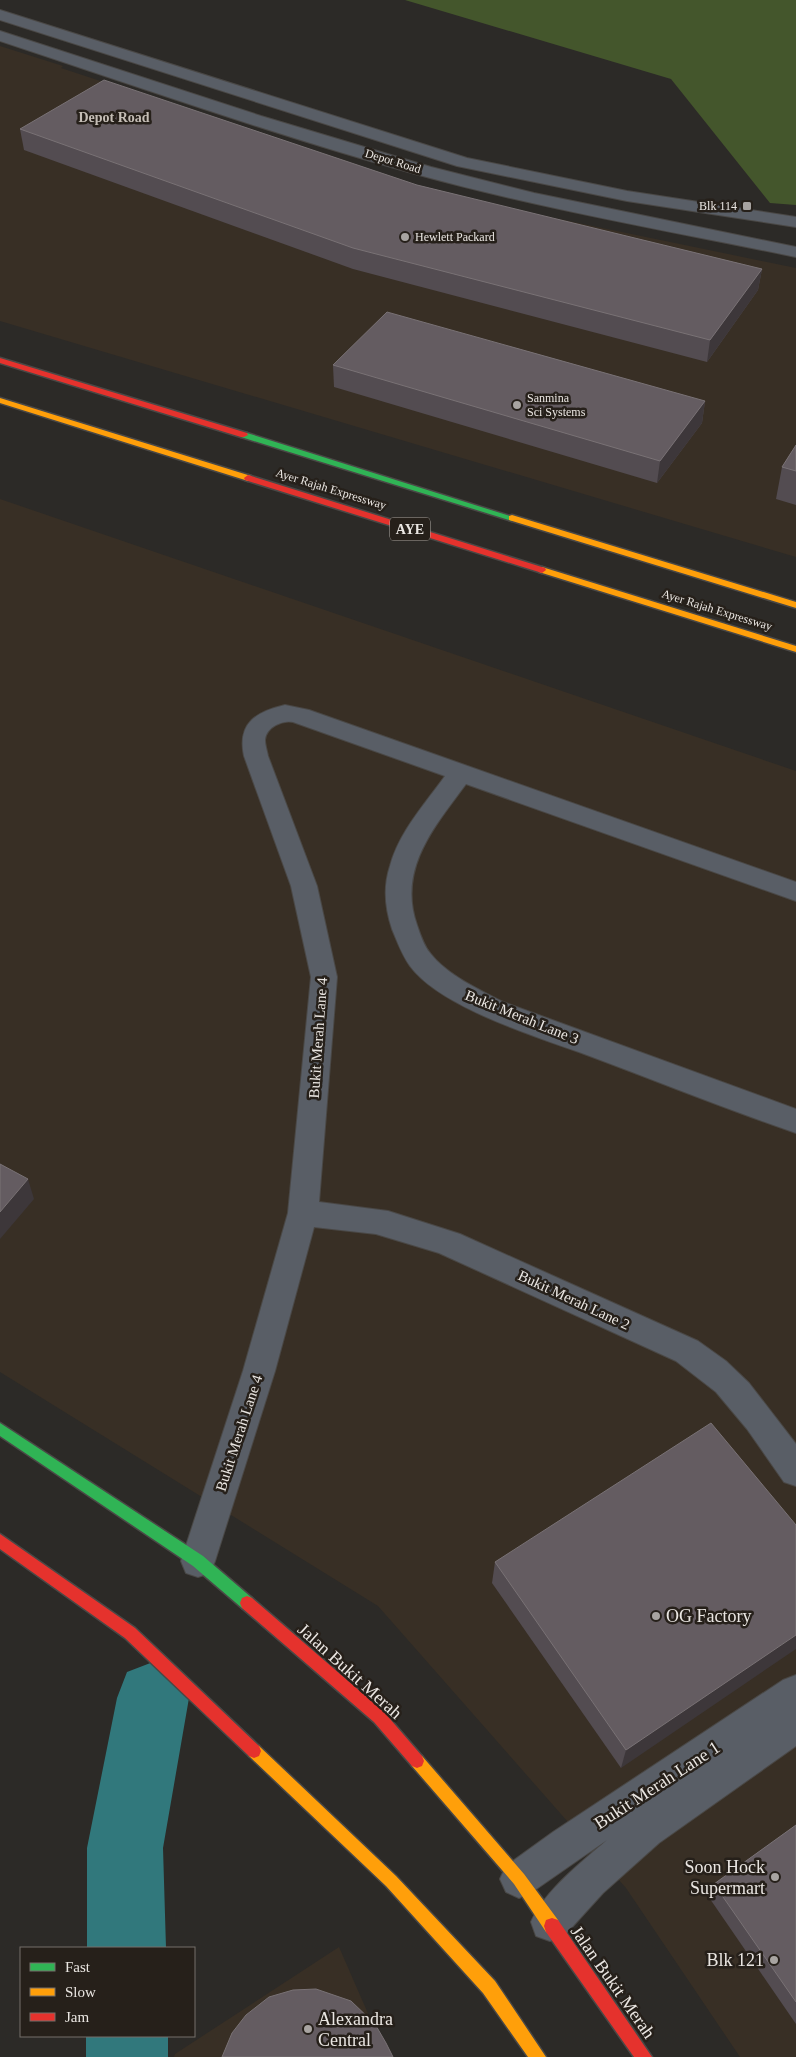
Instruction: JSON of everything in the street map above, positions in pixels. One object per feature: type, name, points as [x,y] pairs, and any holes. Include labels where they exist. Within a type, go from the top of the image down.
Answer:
[{"type":"main road","name":"Ayer Rajah Expressway","points":[[0,360],[796,604]]},
{"type":"main road","name":"Ayer Rajah Expressway","points":[[0,400],[796,650]]},
{"type":"main road","name":"Jalan Bukit Merah","points":[[0,1429],[198,1561],[380,1718],[519,1879],[644,2057]]},
{"type":"main road","points":[[0,1541],[130,1633],[391,1882],[489,1987],[538,2057]]},
{"type":"street","name":"Depot Road","points":[[0,14],[122,55],[463,162],[627,196],[796,222]]},
{"type":"street","name":"Depot Road","points":[[0,36],[255,120],[424,171],[534,198],[796,252]]},
{"type":"street","name":"Bukit Merah Lane 4","points":[[198,1561],[259,1371],[303,1213],[316,1092],[324,977],[304,886],[256,756],[253,742],[255,733],[260,726],[272,717],[286,713],[301,716],[460,774]]},
{"type":"street","points":[[460,774],[796,892]]},
{"type":"street","name":"Bukit Merah Lane 3","points":[[460,774],[418,832],[407,852],[399,873],[398,893],[401,915],[408,937],[419,959],[459,991],[494,1009],[796,1121]]},
{"type":"street","name":"Bukit Merah Lane 2","points":[[303,1213],[345,1217],[400,1226],[437,1239],[488,1259],[593,1310],[664,1340],[702,1361],[727,1382],[748,1406],[796,1471]]},
{"type":"street","name":"Bukit Merah Lane 1","points":[[519,1879],[566,1845],[796,1693]]},
{"type":"street","name":"Bukit Merah Lane 1","points":[[550,1922],[590,1880],[646,1830],[796,1724]]},
{"type":"shaded area","points":[[0,46],[63,66],[61,68],[452,197],[796,268],[796,557],[0,321]]},
{"type":"shaded area","points":[[0,499],[796,771],[796,2057],[740,2057],[626,1888],[378,1606],[0,1372]]},
{"type":"shaded area","points":[[339,1947],[387,2057],[174,2057],[175,2054]]},
{"type":"green space","points":[[405,0],[796,0],[796,205],[770,203],[671,79]]},
{"type":"building","name":"Hewlett Packard","points":[[104,80],[417,185],[762,269],[710,340],[353,248],[20,129]]},
{"type":"building","name":"Sanmina Sci Systems","points":[[387,312],[705,401],[660,461],[333,365]]},
{"type":"building","points":[[796,445],[796,471],[782,467]]},
{"type":"building","points":[[0,1164],[28,1179],[0,1212]]},
{"type":"building","name":"OG Factory","points":[[711,1423],[796,1525],[796,1635],[626,1750],[495,1562]]},
{"type":"building","name":"Blk 121","points":[[796,1825],[796,2002],[714,1884]]},
{"type":"building","name":"Alexandra Central","points":[[316,1989],[351,2001],[375,2024],[393,2057],[222,2057],[232,2033],[246,2015],[269,1997],[293,1990]]},
{"type":"waterway","points":[[126,1947],[125,1848],[153,1698]]},
{"type":"waterway","points":[[127,2037],[127,2057]]},
{"type":"traffic: fast","points":[[244,435],[512,518]]},
{"type":"traffic: fast","points":[[0,1429],[198,1561],[247,1603]]},
{"type":"traffic: slow","points":[[0,400],[248,478]]},
{"type":"traffic: slow","points":[[512,518],[796,605]]},
{"type":"traffic: slow","points":[[542,570],[796,649]]},
{"type":"traffic: slow","points":[[254,1751],[391,1881],[489,1987],[538,2057]]},
{"type":"traffic: slow","points":[[417,1761],[519,1879],[552,1926]]},
{"type":"traffic: jam","points":[[0,360],[244,435]]},
{"type":"traffic: jam","points":[[248,478],[542,570]]},
{"type":"traffic: jam","points":[[0,1541],[130,1633],[254,1751]]},
{"type":"traffic: jam","points":[[247,1603],[379,1717],[417,1761]]},
{"type":"traffic: jam","points":[[552,1926],[644,2057]]},
{"type":"place","name":"Blk 114","points":[[747,206]]},
{"type":"place","name":"Hewlett Packard","points":[[405,237]]},
{"type":"place","name":"Sanmina Sci Systems","points":[[517,405]]},
{"type":"place","name":"OG Factory","points":[[656,1616]]},
{"type":"place","name":"Soon Hock Supermart","points":[[775,1877]]},
{"type":"place","name":"Blk 121","points":[[774,1960]]},
{"type":"place","name":"Alexandra Central","points":[[308,2029]]},
{"type":"district","name":"Depot Road","points":[[114,117]]}]
